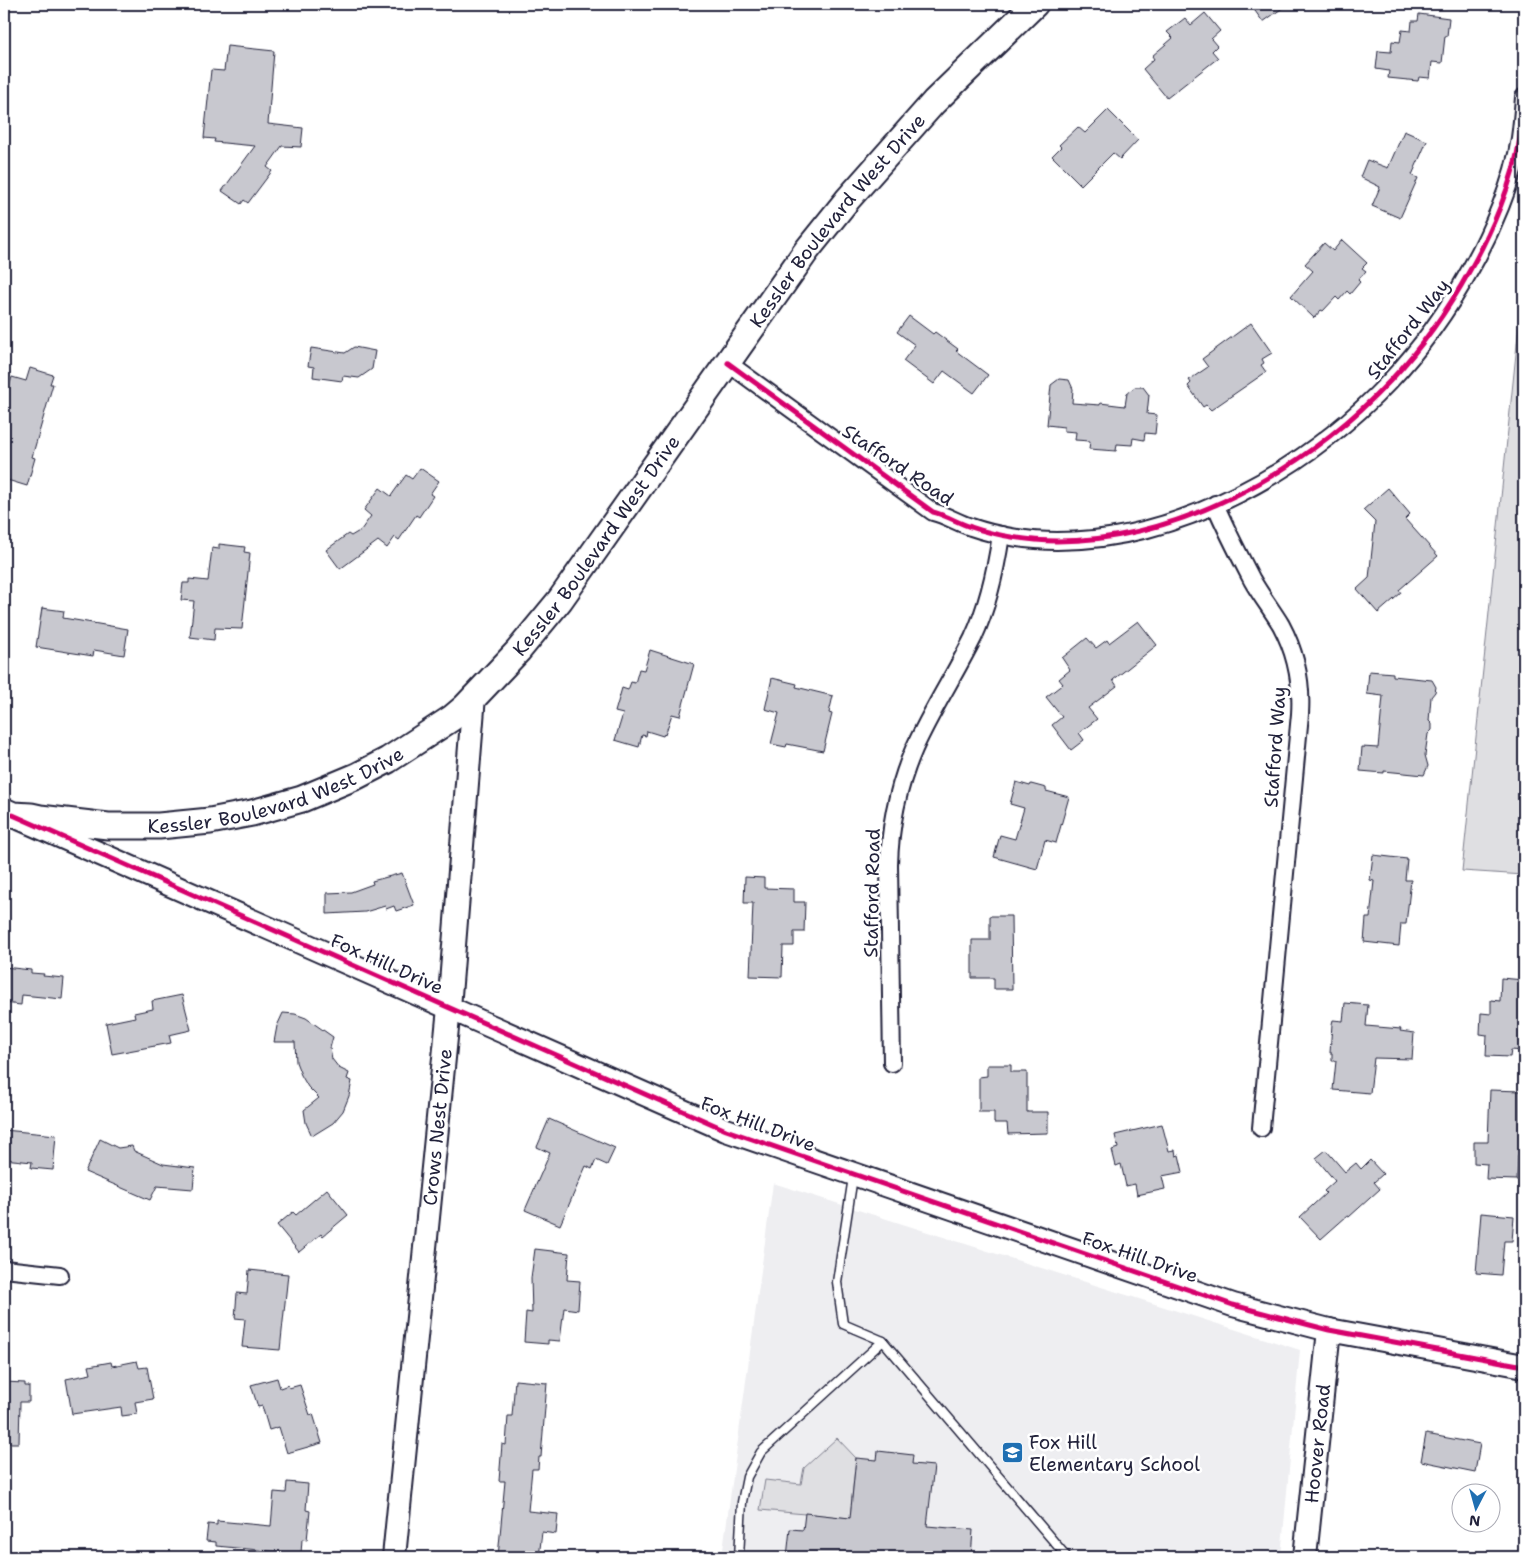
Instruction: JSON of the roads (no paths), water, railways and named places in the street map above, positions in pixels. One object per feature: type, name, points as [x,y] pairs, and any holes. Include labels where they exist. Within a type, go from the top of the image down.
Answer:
[{"type":"main road","name":"Kessler Boulevard West Drive","points":[[9,813],[125,827],[193,823],[252,813],[302,799],[372,768],[402,752],[452,718],[465,707],[518,651],[560,600],[808,250],[848,199],[934,102],[1035,4]]},
{"type":"street","name":"Stafford Way","points":[[1261,1128],[1300,714],[1300,687],[1295,660],[1286,635],[1252,580],[1215,504],[1248,489],[1281,470],[1331,435],[1357,414],[1391,380],[1432,330],[1460,288],[1497,216],[1518,148],[1524,97]]},
{"type":"street","name":"Stafford Road","points":[[728,363],[933,512],[970,527],[1001,535],[1056,541],[1129,534],[1174,522],[1215,504]]},
{"type":"street","name":"Stafford Road","points":[[892,1063],[890,856],[896,802],[903,776],[916,743],[976,629],[990,587],[1001,535]]},
{"type":"street","name":"Crows Nest Drive","points":[[394,1557],[449,1008],[474,696]]},
{"type":"street","name":"Fox Hill Drive","points":[[9,813],[726,1130],[1233,1305],[1329,1330],[1524,1366]]},
{"type":"street","points":[[4,1269],[60,1275]]},
{"type":"street","name":"Hoover Road","points":[[1305,1557],[1329,1330]]},
{"type":"lane","points":[[854,1175],[837,1282],[844,1324],[883,1341],[1067,1557]]},
{"type":"lane","points":[[739,1557],[742,1502],[747,1477],[761,1452],[883,1341]]},
{"type":"place","name":"Fox Hill Elementary School","points":[[1013,1453]]}]
